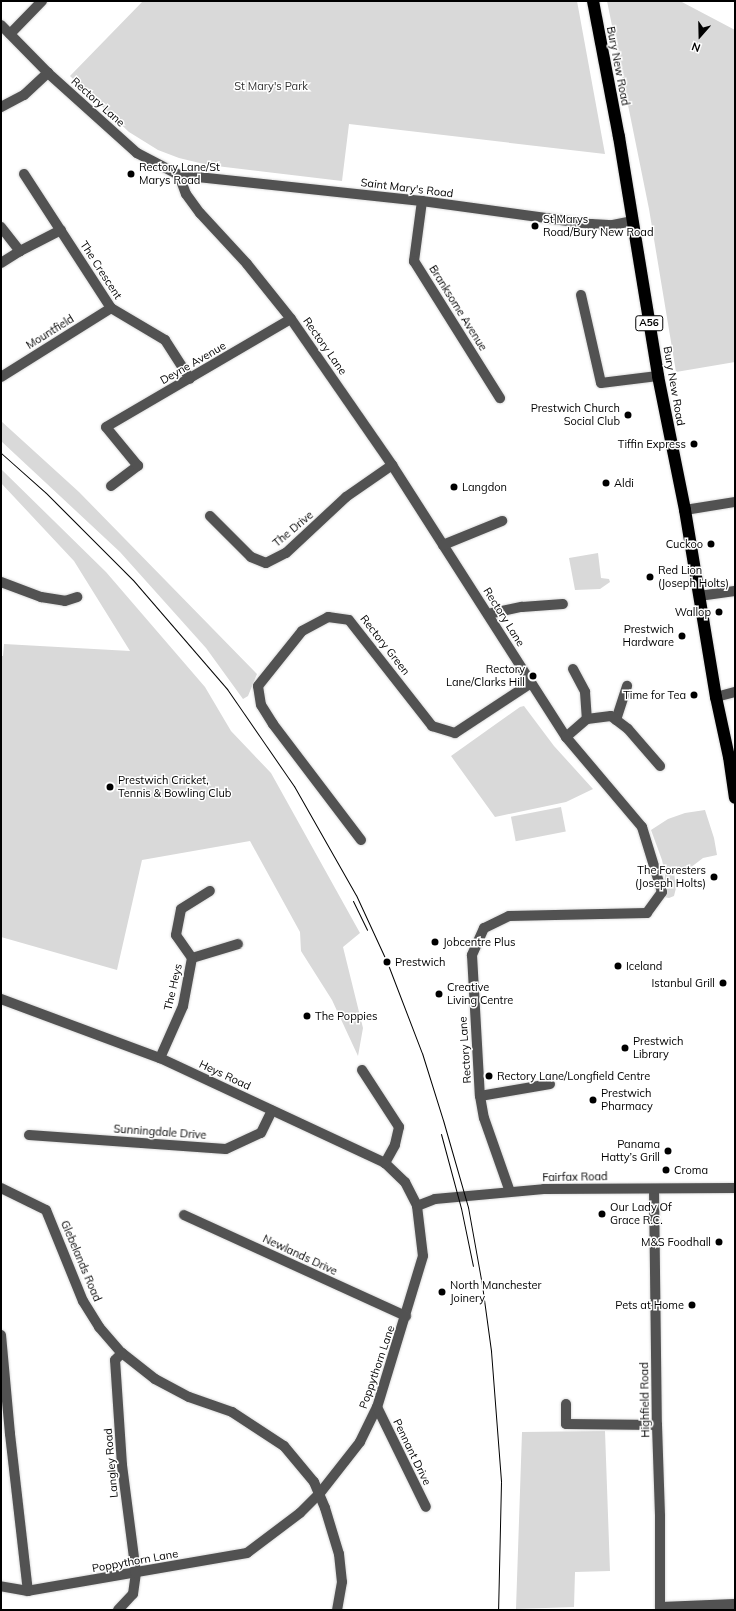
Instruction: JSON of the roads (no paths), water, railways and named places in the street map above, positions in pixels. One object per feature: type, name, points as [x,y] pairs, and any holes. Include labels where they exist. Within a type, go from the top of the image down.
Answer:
[{"type":"highway","name":"Bury New Road","points":[[593,1],[619,137],[658,376],[685,510],[716,697],[732,756],[735,798]]},
{"type":"street","points":[[10,34],[42,1]]},
{"type":"street","name":"Rectory Lane","points":[[1,25],[48,73],[137,153],[179,175],[186,194],[200,213],[247,264],[291,319],[392,465],[488,614],[530,683],[566,737],[642,827],[662,892],[647,913],[509,916],[484,928],[472,955],[480,1096],[484,1118],[510,1192]]},
{"type":"street","points":[[1,107],[24,95],[48,73]]},
{"type":"street","name":"The Crescent","points":[[24,174],[111,308],[165,340],[190,378]]},
{"type":"street","name":"Saint Mary's Road","points":[[179,175],[422,202],[591,224],[613,225],[632,221]]},
{"type":"street","name":"Branksome Avenue","points":[[422,202],[414,261],[500,398]]},
{"type":"street","points":[[1,227],[20,251]]},
{"type":"street","points":[[1,264],[20,251],[61,230]]},
{"type":"street","points":[[582,295],[601,383],[658,376]]},
{"type":"street","name":"Mountfield","points":[[1,376],[111,308]]},
{"type":"street","name":"Deyne Avenue","points":[[111,486],[138,466],[106,427],[291,319]]},
{"type":"street","name":"The Drive","points":[[210,516],[251,557],[266,563],[286,553],[346,497],[392,465]]},
{"type":"street","points":[[685,510],[735,502]]},
{"type":"street","points":[[443,544],[502,521]]},
{"type":"street","points":[[1,582],[42,597],[65,601],[77,597]]},
{"type":"street","points":[[699,596],[735,591]]},
{"type":"street","points":[[488,614],[522,607],[563,604]]},
{"type":"street","name":"Rectory Green","points":[[361,840],[273,724],[261,705],[258,686],[302,631],[328,617],[350,620],[432,726],[455,733],[530,683]]},
{"type":"street","points":[[573,669],[585,692],[588,719]]},
{"type":"street","points":[[616,720],[627,686]]},
{"type":"street","points":[[716,697],[735,692]]},
{"type":"street","points":[[566,737],[588,719],[611,716],[628,728],[660,766]]},
{"type":"street","name":"The Heys","points":[[160,1058],[183,1006],[192,958],[176,935],[181,909],[210,891]]},
{"type":"street","points":[[192,958],[238,944]]},
{"type":"street","name":"Heys Road","points":[[1,998],[160,1058],[384,1163],[405,1182],[418,1206]]},
{"type":"street","points":[[362,1070],[400,1127],[395,1145],[384,1163]]},
{"type":"street","points":[[480,1096],[550,1084]]},
{"type":"street","name":"Sunningdale Drive","points":[[29,1135],[226,1149],[261,1133],[272,1110]]},
{"type":"street","name":"Glebelands Road","points":[[1,1188],[46,1210],[83,1301],[99,1327],[122,1353],[154,1379],[189,1397],[232,1412],[284,1446],[314,1482],[320,1493],[339,1554],[342,1582],[337,1610]]},
{"type":"street","name":"Fairfax Road","points":[[418,1206],[435,1200],[544,1189],[735,1188]]},
{"type":"street","name":"Highfield Road","points":[[654,1189],[657,1425],[660,1516],[660,1608]]},
{"type":"street","name":"Poppythorn Lane","points":[[1,1586],[28,1591],[247,1553],[300,1513],[320,1493],[360,1442],[377,1408],[423,1256],[418,1206]]},
{"type":"street","name":"Newlands Drive","points":[[184,1215],[406,1316]]},
{"type":"street","points":[[1,1335],[5,1435],[28,1591]]},
{"type":"street","name":"Langley Road","points":[[118,1610],[133,1594],[136,1573],[122,1465],[115,1360],[122,1353]]},
{"type":"street","points":[[566,1404],[566,1424],[657,1425]]},
{"type":"street","name":"Pennant Drive","points":[[377,1408],[426,1507]]},
{"type":"street","points":[[660,1608],[735,1604]]},
{"type":"tram line","points":[[1,453],[46,493],[133,580],[227,689],[294,786],[356,895],[387,962],[422,1053],[443,1120],[468,1207],[482,1285],[491,1351],[501,1482],[498,1610]]},
{"type":"tram line","points":[[353,901],[367,930]]},
{"type":"tram line","points":[[441,1134],[461,1208],[473,1266]]},
{"type":"place","name":"Rectory Lane/St Marys Road","points":[[131,174]]},
{"type":"place","name":"St Marys Road/Bury New Road","points":[[535,226]]},
{"type":"place","name":"Prestwich Church Social Club","points":[[628,415]]},
{"type":"place","name":"Tiffin Express","points":[[694,444]]},
{"type":"place","name":"Aldi","points":[[606,483]]},
{"type":"place","name":"Langdon","points":[[454,487]]},
{"type":"place","name":"Cuckoo","points":[[711,544]]},
{"type":"place","name":"Red Lion (Joseph Holts)","points":[[650,577]]},
{"type":"place","name":"Wallop","points":[[719,612]]},
{"type":"place","name":"Prestwich Hardware","points":[[682,636]]},
{"type":"place","name":"Rectory Lane/Clarks Hill","points":[[533,676]]},
{"type":"place","name":"Time for Tea","points":[[694,695]]},
{"type":"place","name":"Prestwich Cricket, Tennis & Bowling Club","points":[[110,787]]},
{"type":"place","name":"The Foresters (Joseph Holts)","points":[[714,877]]},
{"type":"place","name":"Jobcentre Plus","points":[[435,942]]},
{"type":"place","name":"Prestwich","points":[[387,962]]},
{"type":"place","name":"Iceland","points":[[618,966]]},
{"type":"place","name":"Istanbul Grill","points":[[723,983]]},
{"type":"place","name":"Creative Living Centre","points":[[439,994]]},
{"type":"place","name":"The Poppies","points":[[307,1016]]},
{"type":"place","name":"Prestwich Library","points":[[625,1048]]},
{"type":"place","name":"Rectory Lane/Longfield Centre","points":[[489,1076]]},
{"type":"place","name":"Prestwich Pharmacy","points":[[593,1100]]},
{"type":"place","name":"Panama Hatty’s Grill","points":[[668,1151]]},
{"type":"place","name":"Croma","points":[[666,1170]]},
{"type":"place","name":"Our Lady Of Grace R.C.","points":[[602,1214]]},
{"type":"place","name":"M&S Foodhall","points":[[719,1242]]},
{"type":"place","name":"North Manchester Joinery","points":[[442,1292]]},
{"type":"place","name":"Pets at Home","points":[[692,1305]]},
{"type":"park label","name":"St Mary's Park","points":[[271,86]]}]
